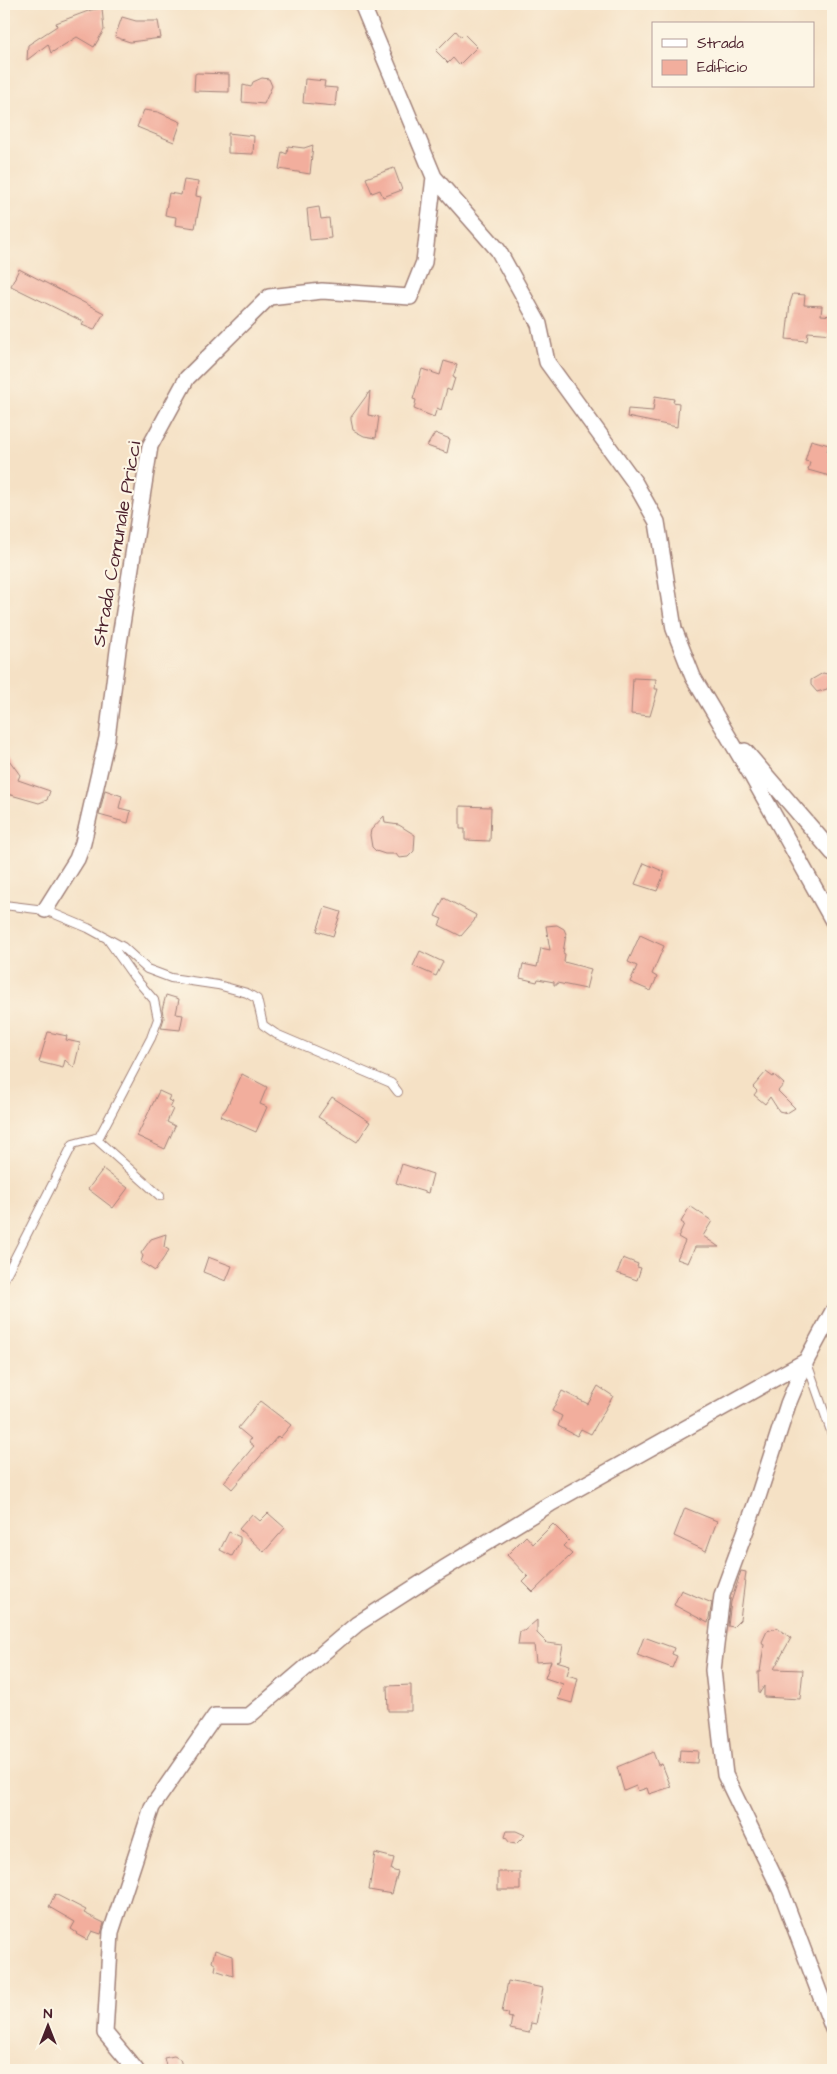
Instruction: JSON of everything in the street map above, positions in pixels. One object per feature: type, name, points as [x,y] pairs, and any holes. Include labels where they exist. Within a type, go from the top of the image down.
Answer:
[{"type":"street","points":[[362,4],[434,177],[498,250],[539,324],[547,362],[635,483],[656,522],[674,629],[692,678],[753,778],[833,921]]},
{"type":"street","name":"Strada Comunale Pricci","points":[[45,910],[77,859],[83,844],[107,738],[118,650],[150,446],[187,378],[269,297],[322,291],[410,297],[424,262],[434,177]]},
{"type":"street","points":[[718,720],[833,853]]},
{"type":"street","points":[[833,1311],[806,1361],[788,1404],[758,1497],[722,1595],[713,1670],[725,1775],[781,1892],[833,2029]]},
{"type":"street","points":[[136,2070],[105,2033],[111,1932],[152,1807],[215,1716],[249,1716],[357,1624],[550,1504],[806,1361]]},
{"type":"lane","points":[[4,905],[45,910],[88,928],[123,947],[147,969],[172,978],[218,985],[247,993],[256,999],[263,1025],[276,1034],[391,1083],[398,1092]]},
{"type":"lane","points":[[4,1280],[73,1144],[99,1137],[151,1038],[158,1019],[154,1000],[134,977],[107,938]]},
{"type":"lane","points":[[95,1138],[160,1196]]},
{"type":"lane","points":[[806,1361],[833,1437]]},
{"type":"building","points":[[102,8],[104,30],[94,47],[77,37],[51,53],[48,44],[27,60],[28,45],[57,26],[56,23],[91,10]]},
{"type":"building","points":[[122,17],[136,21],[158,21],[161,38],[130,42],[115,37]]},
{"type":"building","points":[[456,31],[461,37],[464,34],[477,47],[459,65],[453,58],[448,63],[436,51]]},
{"type":"building","points":[[195,74],[229,74],[229,92],[194,91]]},
{"type":"building","points":[[262,78],[269,79],[272,86],[264,104],[242,102],[243,85],[251,87],[253,82]]},
{"type":"building","points":[[305,79],[325,81],[324,87],[337,88],[335,106],[303,103]]},
{"type":"building","points":[[144,110],[158,112],[181,122],[174,142],[137,127]]},
{"type":"building","points":[[228,133],[254,136],[253,154],[228,153]]},
{"type":"building","points":[[313,145],[310,174],[279,169],[282,152],[287,154],[288,146],[304,148]]},
{"type":"building","points":[[394,168],[402,190],[383,197],[380,190],[372,193],[366,178]]},
{"type":"building","points":[[184,180],[198,182],[196,196],[201,197],[195,228],[175,225],[176,217],[165,215],[169,193],[181,195]]},
{"type":"building","points":[[319,207],[321,219],[329,218],[331,238],[310,240],[307,209]]},
{"type":"building","points":[[19,269],[104,313],[94,330],[82,325],[84,322],[11,286]]},
{"type":"building","points":[[793,294],[805,295],[804,305],[822,306],[821,315],[833,316],[833,334],[808,332],[807,341],[786,339],[790,303]]},
{"type":"building","points":[[444,361],[457,365],[453,377],[455,378],[451,391],[447,389],[441,410],[437,408],[434,417],[414,409],[416,400],[413,399],[422,369],[440,375]]},
{"type":"building","points":[[370,391],[368,415],[379,417],[376,438],[364,436],[353,430],[351,420],[351,417]]},
{"type":"building","points":[[655,396],[674,399],[673,402],[679,403],[677,427],[627,417],[628,409],[653,411]]},
{"type":"building","points":[[435,433],[450,439],[447,453],[427,446]]},
{"type":"building","points":[[811,440],[829,445],[827,451],[833,452],[833,477],[808,470],[810,462],[805,461]]},
{"type":"building","points":[[823,673],[831,675],[830,685],[827,689],[817,692],[811,685],[811,680]]},
{"type":"building","points":[[633,678],[656,679],[655,689],[658,689],[650,716],[631,714]]},
{"type":"building","points":[[4,753],[20,775],[18,780],[50,791],[47,800],[39,803],[4,793]]},
{"type":"building","points":[[105,790],[122,796],[119,808],[131,811],[128,823],[99,815]]},
{"type":"building","points":[[460,806],[491,807],[490,841],[465,840],[465,829],[460,829]]},
{"type":"building","points":[[384,816],[385,823],[399,825],[415,835],[414,851],[408,857],[399,858],[396,854],[385,854],[376,851],[372,847],[371,830]]},
{"type":"building","points":[[644,863],[665,872],[657,891],[635,884]]},
{"type":"building","points":[[444,898],[476,915],[474,921],[461,936],[439,925],[442,919],[435,916]]},
{"type":"building","points":[[325,907],[341,912],[333,936],[317,931]]},
{"type":"building","points":[[557,925],[564,929],[566,934],[563,953],[565,954],[564,962],[591,969],[586,989],[557,983],[557,985],[554,985],[554,982],[538,979],[537,982],[520,978],[523,964],[537,967],[541,948],[550,950],[546,926]]},
{"type":"building","points":[[640,935],[664,946],[652,974],[657,977],[651,991],[630,982],[637,966],[628,962]]},
{"type":"building","points":[[420,951],[443,962],[436,976],[413,966]]},
{"type":"building","points":[[166,995],[179,999],[176,1014],[183,1015],[180,1030],[161,1028],[164,1018],[162,1010]]},
{"type":"building","points":[[48,1032],[67,1036],[66,1040],[80,1043],[74,1068],[65,1060],[63,1068],[39,1062]]},
{"type":"building","points":[[766,1072],[773,1077],[774,1075],[784,1084],[778,1091],[795,1108],[787,1113],[779,1111],[770,1097],[765,1104],[754,1095],[757,1091],[753,1087]]},
{"type":"building","points":[[242,1074],[267,1087],[260,1104],[267,1107],[256,1132],[220,1116],[226,1109]]},
{"type":"building","points":[[159,1091],[170,1096],[168,1100],[173,1102],[170,1108],[173,1109],[167,1122],[175,1126],[165,1149],[137,1136]]},
{"type":"building","points":[[332,1097],[370,1122],[357,1142],[318,1117]]},
{"type":"building","points":[[402,1164],[433,1174],[428,1193],[396,1183]]},
{"type":"building","points":[[103,1169],[128,1188],[113,1208],[88,1189]]},
{"type":"building","points":[[690,1206],[712,1221],[703,1236],[719,1247],[695,1247],[688,1263],[677,1259],[685,1241],[678,1237],[684,1224],[681,1222]]},
{"type":"building","points":[[166,1234],[164,1247],[169,1250],[155,1271],[141,1262],[143,1256],[141,1253],[151,1239]]},
{"type":"building","points":[[208,1257],[232,1266],[226,1281],[203,1272]]},
{"type":"building","points":[[623,1258],[638,1264],[637,1267],[641,1268],[637,1280],[617,1273]]},
{"type":"building","points":[[598,1386],[613,1396],[591,1434],[581,1429],[577,1436],[558,1426],[562,1416],[552,1411],[562,1391],[588,1404]]},
{"type":"building","points":[[260,1401],[291,1425],[280,1438],[278,1436],[232,1489],[224,1482],[254,1446],[249,1442],[251,1439],[238,1428]]},
{"type":"building","points":[[685,1508],[717,1521],[706,1551],[674,1536]]},
{"type":"building","points":[[268,1513],[285,1528],[264,1552],[239,1529],[252,1514],[260,1521]]},
{"type":"building","points":[[553,1524],[569,1540],[563,1546],[572,1554],[533,1592],[523,1582],[528,1577],[507,1555],[526,1536],[533,1544]]},
{"type":"building","points":[[229,1532],[240,1537],[240,1542],[232,1556],[220,1550]]},
{"type":"building","points":[[741,1571],[746,1572],[740,1620],[733,1627],[728,1626],[731,1602]]},
{"type":"building","points":[[681,1590],[712,1603],[708,1623],[674,1605]]},
{"type":"building","points":[[537,1620],[537,1633],[547,1643],[563,1645],[560,1660],[556,1661],[570,1665],[567,1675],[578,1678],[572,1703],[558,1699],[563,1684],[545,1678],[551,1661],[536,1662],[534,1645],[518,1645],[520,1631],[524,1631]]},
{"type":"building","points":[[777,1628],[791,1638],[774,1669],[803,1670],[800,1699],[764,1697],[764,1686],[759,1694],[758,1672],[760,1672],[764,1645],[762,1642],[767,1631]]},
{"type":"building","points":[[644,1637],[674,1648],[672,1654],[677,1656],[672,1668],[637,1655]]},
{"type":"building","points":[[411,1685],[411,1711],[388,1711],[387,1686]]},
{"type":"building","points":[[680,1750],[698,1751],[697,1763],[679,1762]]},
{"type":"building","points":[[653,1752],[658,1765],[662,1764],[671,1787],[649,1794],[647,1788],[638,1791],[636,1786],[624,1791],[617,1767]]},
{"type":"building","points":[[507,1831],[516,1831],[525,1835],[516,1844],[510,1843],[505,1837]]},
{"type":"building","points":[[375,1853],[394,1858],[391,1870],[398,1872],[392,1894],[369,1890]]},
{"type":"building","points":[[498,1872],[520,1872],[520,1890],[498,1890]]},
{"type":"building","points":[[55,1894],[86,1910],[84,1913],[104,1923],[101,1934],[92,1931],[87,1940],[76,1934],[71,1929],[75,1922],[49,1907]]},
{"type":"building","points":[[215,1950],[232,1956],[233,1976],[215,1970],[216,1965],[212,1962]]},
{"type":"building","points":[[508,1981],[543,1988],[536,2024],[531,2023],[529,2033],[510,2029],[512,2018],[508,2017],[509,2013],[502,2012]]},
{"type":"building","points":[[174,2056],[180,2059],[182,2066],[178,2070],[167,2070],[164,2058]]}]
